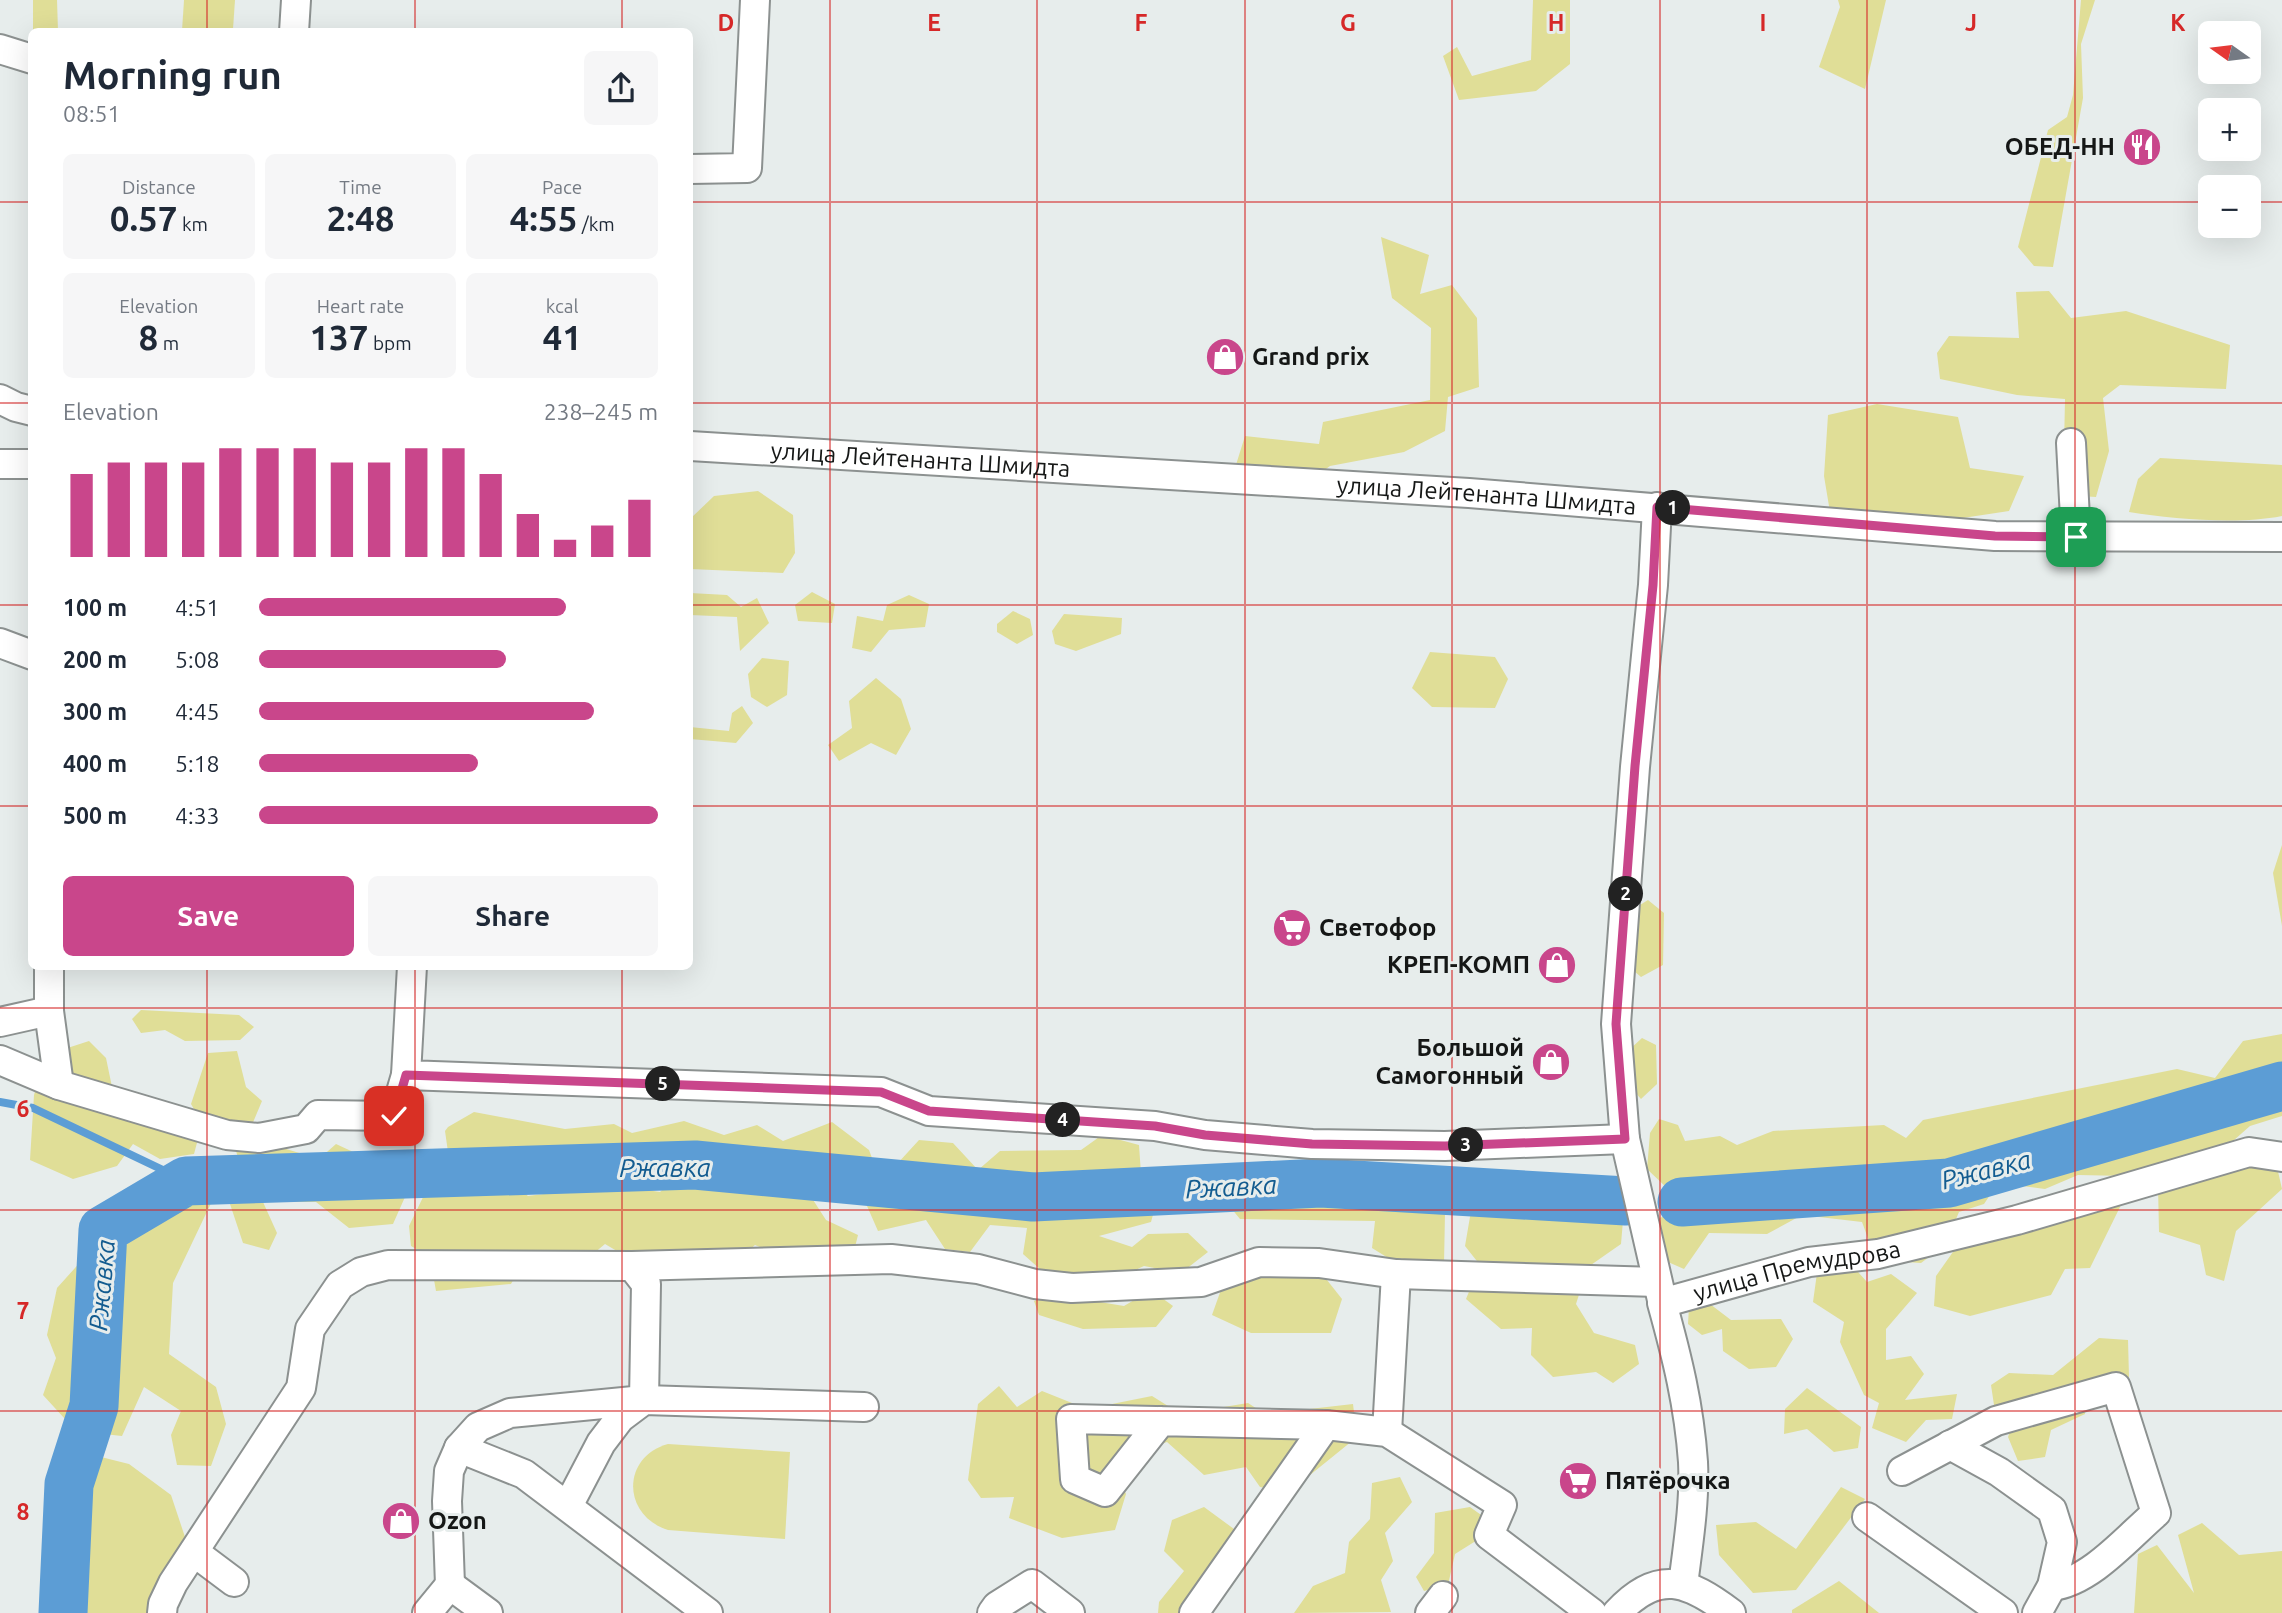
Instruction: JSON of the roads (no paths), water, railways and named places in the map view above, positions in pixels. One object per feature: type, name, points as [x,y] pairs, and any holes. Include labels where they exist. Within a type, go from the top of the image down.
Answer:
[{"type":"street","points":[[294,28],[296,0]]},
{"type":"street","points":[[693,169],[747,168],[755,0]]},
{"type":"street","points":[[0,48],[28,58]]},
{"type":"street","points":[[0,399],[28,410]]},
{"type":"street","points":[[2071,443],[2076,537]]},
{"type":"street","name":"улица Лейтенанта Шмидта","points":[[693,446],[1469,493],[1995,536],[2282,537]]},
{"type":"street","points":[[0,464],[28,464]]},
{"type":"street","points":[[162,1613],[163,1604],[173,1583],[301,1388],[310,1329],[340,1285],[361,1272],[388,1265],[632,1266],[891,1259],[978,1269],[1035,1284],[1072,1288],[1201,1282],[1259,1262],[1319,1263],[1396,1274],[1660,1293],[1625,1139],[1616,1024],[1635,766],[1652,597],[1657,507]]},
{"type":"street","points":[[0,643],[28,654]]},
{"type":"street","points":[[49,970],[49,1011],[59,1084]]},
{"type":"street","points":[[0,1060],[59,1084],[227,1135],[259,1138],[306,1129],[318,1115],[394,1116],[406,1075],[412,970]]},
{"type":"street","points":[[0,1022],[49,1011]]},
{"type":"street","points":[[406,1075],[881,1092],[929,1111],[1155,1126],[1205,1135],[1312,1144],[1445,1146],[1625,1139]]},
{"type":"street","name":"улица Премудрова","points":[[1683,1585],[1690,1527],[1693,1464],[1683,1381],[1660,1293],[1810,1262],[1878,1254],[2017,1220],[2249,1152],[2282,1157]]},
{"type":"street","points":[[632,1266],[646,1284],[644,1400]]},
{"type":"street","points":[[1387,1432],[1396,1274]]},
{"type":"street","points":[[1902,1471],[1996,1421],[2116,1387],[2156,1513],[2090,1571],[2067,1585],[2047,1604]]},
{"type":"street","points":[[568,1506],[601,1443],[620,1418],[644,1400]]},
{"type":"street","points":[[427,1613],[450,1585],[449,1471],[459,1448],[478,1427],[510,1413],[644,1400],[864,1407]]},
{"type":"street","points":[[1161,1421],[1326,1425],[1387,1432],[1502,1505],[1489,1535],[1592,1613]]},
{"type":"street","points":[[1194,1613],[1326,1425]]},
{"type":"street","points":[[1950,1445],[1999,1472],[2052,1510],[2062,1542],[2047,1604]]},
{"type":"street","points":[[459,1448],[524,1474],[708,1613]]},
{"type":"street","points":[[1867,1517],[2003,1613]]},
{"type":"street","points":[[194,1552],[234,1582]]},
{"type":"street","points":[[992,1613],[997,1606],[1032,1584],[1069,1613]]},
{"type":"street","points":[[450,1585],[488,1613]]},
{"type":"street","points":[[1618,1613],[1633,1595],[1655,1586],[1683,1585],[1698,1590],[1731,1613]]},
{"type":"waterway","name":"Ржавка","points":[[1682,1202],[1949,1183],[2282,1086]]},
{"type":"waterway","points":[[0,1102],[33,1108],[186,1181]]},
{"type":"waterway","name":"Ржавка","points":[[63,1613],[69,1484],[94,1406],[103,1230],[186,1181],[695,1165],[1033,1197],[1321,1183],[1626,1201]]},
{"type":"place","name":"ОБЕД-НН","points":[[2142,147]]},
{"type":"place","name":"Grand prix","points":[[1225,357]]},
{"type":"place","name":"Светофор","points":[[1292,928]]},
{"type":"place","name":"КРЕП-КОМП","points":[[1557,965]]},
{"type":"place","name":"Большой Самогонный","points":[[1551,1062]]},
{"type":"place","name":"Пятёрочка","points":[[1578,1481]]},
{"type":"place","name":"Ozon","points":[[401,1521]]}]
